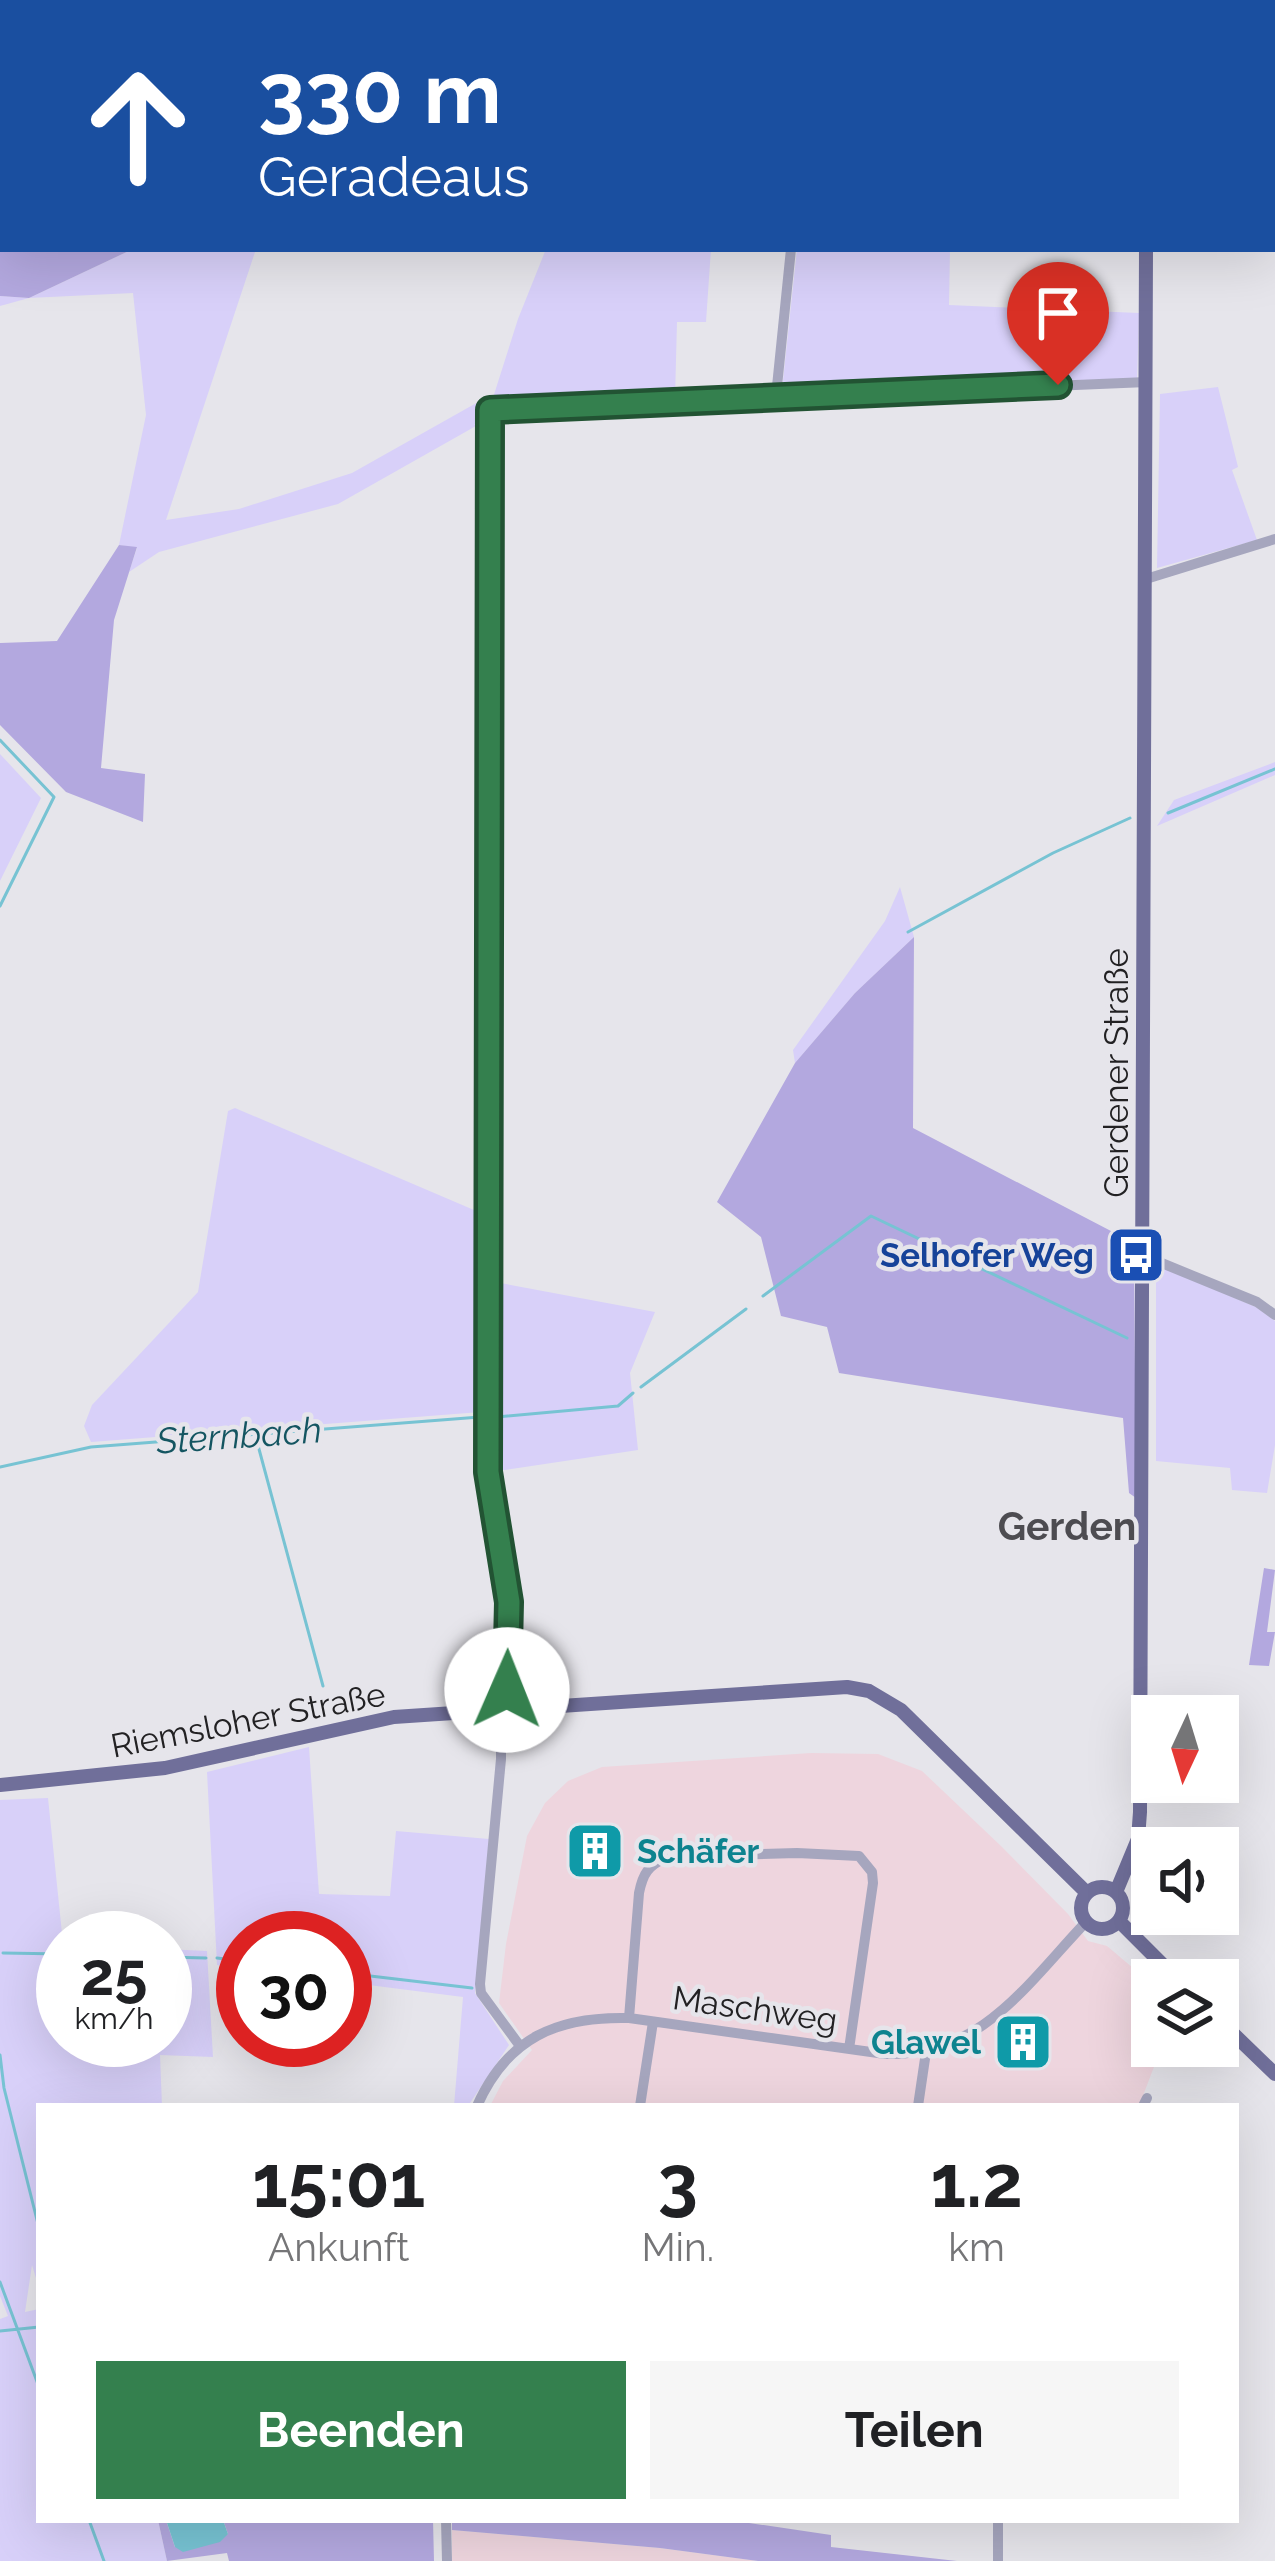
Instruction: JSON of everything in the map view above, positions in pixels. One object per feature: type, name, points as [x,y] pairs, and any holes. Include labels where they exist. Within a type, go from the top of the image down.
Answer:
[{"type":"main road","name":"Gerdener Straße","points":[[1116,1892],[1138,1839],[1140,1812],[1146,252]]},
{"type":"main road","name":"Riemsloher Straße","points":[[0,1785],[147,1771],[361,1721],[826,1687],[869,1691],[902,1710],[1087,1893]]},
{"type":"main road","points":[[1105,1887],[1116,1892],[1123,1903],[1119,1922],[1102,1929],[1086,1922],[1081,1904],[1087,1893],[1105,1887]]},
{"type":"main road","points":[[1119,1922],[1157,1959]]},
{"type":"main road","points":[[1239,2039],[1275,2074]]},
{"type":"street","points":[[776,396],[791,252]]},
{"type":"street","points":[[520,2046],[481,1993],[480,1984],[501,1717],[506,1707],[509,1602],[488,1472],[490,410],[1148,382]]},
{"type":"street","points":[[1147,579],[1275,539]]},
{"type":"street","points":[[1142,1256],[1257,1301],[1275,1315]]},
{"type":"street","points":[[629,2018],[640,1893],[643,1874],[653,1864],[667,1857],[859,1856],[872,1872],[873,1883],[849,2049]]},
{"type":"street","name":"Maschweg","points":[[478,2103],[487,2083],[520,2046],[572,2020],[629,2018],[884,2054],[926,2052],[958,2043],[986,2026],[1086,1922]]},
{"type":"street","points":[[640,2103],[653,2021]]},
{"type":"street","points":[[918,2103],[926,2052]]},
{"type":"street","points":[[446,2523],[447,2561]]},
{"type":"street","points":[[998,2523],[998,2561]]},
{"type":"shaded area","points":[[0,252],[127,252],[29,298],[0,296]]},
{"type":"shaded area","points":[[127,252],[255,252],[166,520],[239,509],[352,473],[487,397],[483,422],[338,504],[159,552],[129,572],[137,548],[119,545],[146,415],[133,293],[29,298]]},
{"type":"shaded area","points":[[545,252],[711,252],[706,322],[677,322],[675,398],[491,404]]},
{"type":"shaded area","points":[[797,252],[950,252],[949,305],[1139,313],[1137,382],[782,390]]},
{"type":"shaded area","points":[[0,296],[29,298],[0,306]]},
{"type":"shaded area","points":[[1218,387],[1238,467],[1232,470],[1257,540],[1157,568],[1160,394]]},
{"type":"shaded area","points":[[119,545],[137,547],[114,620],[101,768],[145,774],[143,822],[66,792],[0,725],[0,643],[57,641]]},
{"type":"shaded area","points":[[0,754],[41,798],[0,881]]},
{"type":"shaded area","points":[[1275,762],[1275,775],[1157,826],[1174,800]]},
{"type":"shaded area","points":[[900,887],[914,937],[855,993],[795,1063],[793,1050],[885,921]]},
{"type":"shaded area","points":[[914,937],[913,1128],[1134,1243],[1136,1498],[1129,1493],[1123,1418],[839,1373],[827,1327],[781,1316],[761,1237],[717,1202],[795,1063],[855,993]]},
{"type":"shaded area","points":[[235,1108],[481,1213],[481,1412],[91,1442],[84,1426],[92,1405],[198,1292],[228,1111]]},
{"type":"shaded area","points":[[1165,1268],[1256,1307],[1275,1321],[1275,1445],[1267,1493],[1232,1490],[1230,1468],[1156,1461],[1156,1271]]},
{"type":"shaded area","points":[[495,1282],[655,1312],[630,1373],[638,1450],[491,1472]]},
{"type":"shaded area","points":[[1264,1568],[1275,1570],[1267,1632],[1275,1632],[1269,1666],[1249,1665]]},
{"type":"shaded area","points":[[309,1747],[319,1894],[390,1896],[396,1831],[489,1839],[475,1993],[509,2045],[470,2103],[454,2103],[463,1997],[372,1985],[372,1911],[216,1911],[216,1946],[207,1772]]},
{"type":"shaded area","points":[[811,1753],[878,1754],[922,1771],[1068,1914],[1088,1941],[1107,1946],[1131,1966],[1131,2067],[1154,2067],[1140,2103],[492,2103],[503,2081],[532,2050],[499,2003],[527,1836],[545,1803],[568,1781],[602,1767]]},
{"type":"shaded area","points":[[48,1798],[60,1911],[36,1911],[36,2067],[160,2067],[162,2103],[36,2103],[36,2278],[32,2265],[25,2312],[36,2310],[36,2523],[159,2523],[167,2561],[0,2561],[0,2319],[8,2316],[0,2296],[0,1800]]},
{"type":"shaded area","points":[[192,1950],[207,1951],[213,2057],[192,2056]]},
{"type":"shaded area","points":[[159,2523],[167,2523],[175,2547],[228,2534],[224,2523],[433,2523],[434,2561],[229,2561],[227,2553],[167,2561]]},
{"type":"shaded area","points":[[452,2523],[749,2523],[831,2535],[831,2547],[957,2561],[758,2561],[452,2530]]},
{"type":"shaded area","points":[[452,2530],[660,2548],[758,2561],[452,2561]]},
{"type":"water","points":[[167,2523],[224,2523],[228,2534],[220,2542],[183,2552],[175,2547]]},
{"type":"waterway","points":[[0,740],[54,797],[0,906]]},
{"type":"waterway","points":[[1168,813],[1275,769]]},
{"type":"waterway","points":[[908,932],[1053,853],[1130,818]]},
{"type":"waterway","name":"Sternbach","points":[[763,1296],[871,1216],[1127,1338]]},
{"type":"waterway","name":"Sternbach","points":[[641,1387],[746,1309]]},
{"type":"waterway","name":"Sternbach","points":[[497,1417],[618,1406],[633,1393]]},
{"type":"waterway","name":"Sternbach","points":[[0,1467],[91,1447],[480,1417]]},
{"type":"waterway","points":[[256,1438],[323,1686]]},
{"type":"waterway","points":[[3,1953],[36,1954]]},
{"type":"waterway","points":[[192,1958],[206,1958]]},
{"type":"waterway","points":[[372,1976],[472,1988]]},
{"type":"waterway","name":"Sternbach","points":[[0,2055],[36,2216]]},
{"type":"waterway","points":[[0,2282],[36,2379]]},
{"type":"waterway","name":"Sternbach","points":[[0,2331],[36,2327]]},
{"type":"waterway","points":[[90,2523],[104,2561]]},
{"type":"place","name":"Selhofer Weg","points":[[1136,1255]]},
{"type":"place","name":"Schäfer","points":[[595,1851]]},
{"type":"place","name":"Glawel","points":[[1023,2042]]},
{"type":"district","name":"Gerden","points":[[1067,1526]]},
{"type":"route","points":[[507,1690],[509,1602],[488,1472],[490,410],[1058,385]]}]
